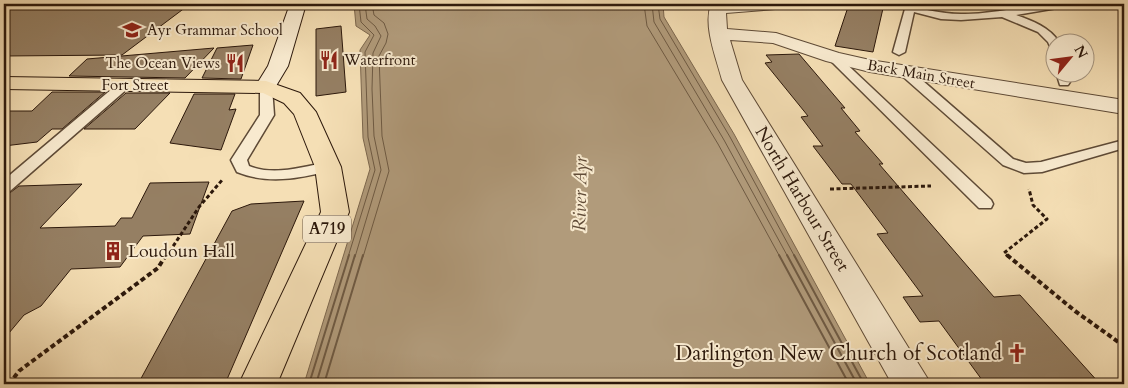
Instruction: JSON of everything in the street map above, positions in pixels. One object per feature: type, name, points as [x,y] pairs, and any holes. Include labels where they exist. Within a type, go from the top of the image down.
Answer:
[{"type":"main road","name":"Fort Street","points":[[5,83],[124,86],[240,85],[266,87]]},
{"type":"main road","name":"A719","points":[[258,384],[335,212],[328,167],[305,112],[292,98],[266,87]]},
{"type":"street","points":[[266,87],[278,66],[298,4]]},
{"type":"street","points":[[719,16],[775,4]]},
{"type":"street","name":"Back Main Street","points":[[719,16],[757,35],[776,38],[833,57],[904,71],[1124,107]]},
{"type":"street","name":"North Harbour Street","points":[[719,16],[732,80],[912,384]]},
{"type":"lane","points":[[899,52],[906,6],[941,16],[972,18],[1063,4]]},
{"type":"lane","points":[[1001,14],[1034,25],[1046,34]]},
{"type":"lane","points":[[833,57],[985,204]]},
{"type":"lane","points":[[904,71],[1008,162],[1024,168],[1042,167],[1124,144]]},
{"type":"lane","points":[[4,188],[124,86]]},
{"type":"lane","points":[[266,87],[267,115],[239,160],[242,169],[255,176],[273,176],[328,167]]},
{"type":"path","points":[[9,384],[19,371],[158,268],[199,207],[239,160]]},
{"type":"path","points":[[1024,168],[1033,205],[1046,220],[1004,253],[1075,311],[1124,346]]},
{"type":"path","points":[[797,190],[965,185]]},
{"type":"water","name":"River Ayr","points":[[354,4],[663,4],[664,17],[734,134],[870,384],[304,384],[370,169],[363,138],[360,50],[370,35],[356,26]]},
{"type":"building","points":[[4,4],[190,4],[122,55],[4,56]]},
{"type":"building","points":[[849,4],[884,4],[873,52],[835,46]]},
{"type":"building","name":"Waterfront","points":[[341,26],[346,92],[316,96],[316,29]]},
{"type":"building","points":[[253,45],[241,79],[202,78],[217,48]]},
{"type":"building","points":[[214,48],[185,78],[69,76],[87,59]]},
{"type":"building","points":[[799,54],[845,108],[841,108],[860,131],[855,132],[883,164],[879,164],[994,297],[1020,295],[1100,384],[985,384],[939,321],[920,322],[903,297],[923,296],[877,234],[888,233],[851,184],[842,184],[813,146],[823,146],[801,117],[808,116],[765,63],[772,62],[766,55]]},
{"type":"building","points":[[52,92],[105,92],[62,129],[52,129],[37,142],[4,146],[4,111],[32,111]]},
{"type":"building","points":[[126,93],[170,93],[135,129],[84,129]]},
{"type":"building","points":[[194,94],[235,94],[229,110],[236,109],[221,150],[170,143]]},
{"type":"building","points":[[209,182],[190,234],[143,236],[120,267],[71,269],[41,306],[24,315],[4,339],[4,195],[19,186],[82,184],[40,228],[115,226],[121,218],[132,218],[150,183]]},
{"type":"building","points":[[304,201],[225,384],[138,384],[232,211],[251,204]]},
{"type":"place","name":"Ayr Grammar School","points":[[132,30]]},
{"type":"place","name":"Waterfront","points":[[329,60]]},
{"type":"place","name":"The Ocean Views","points":[[235,63]]},
{"type":"place","name":"Loudoun Hall","points":[[113,251]]},
{"type":"place","name":"Darlington New Church of Scotland","points":[[1017,353]]}]
